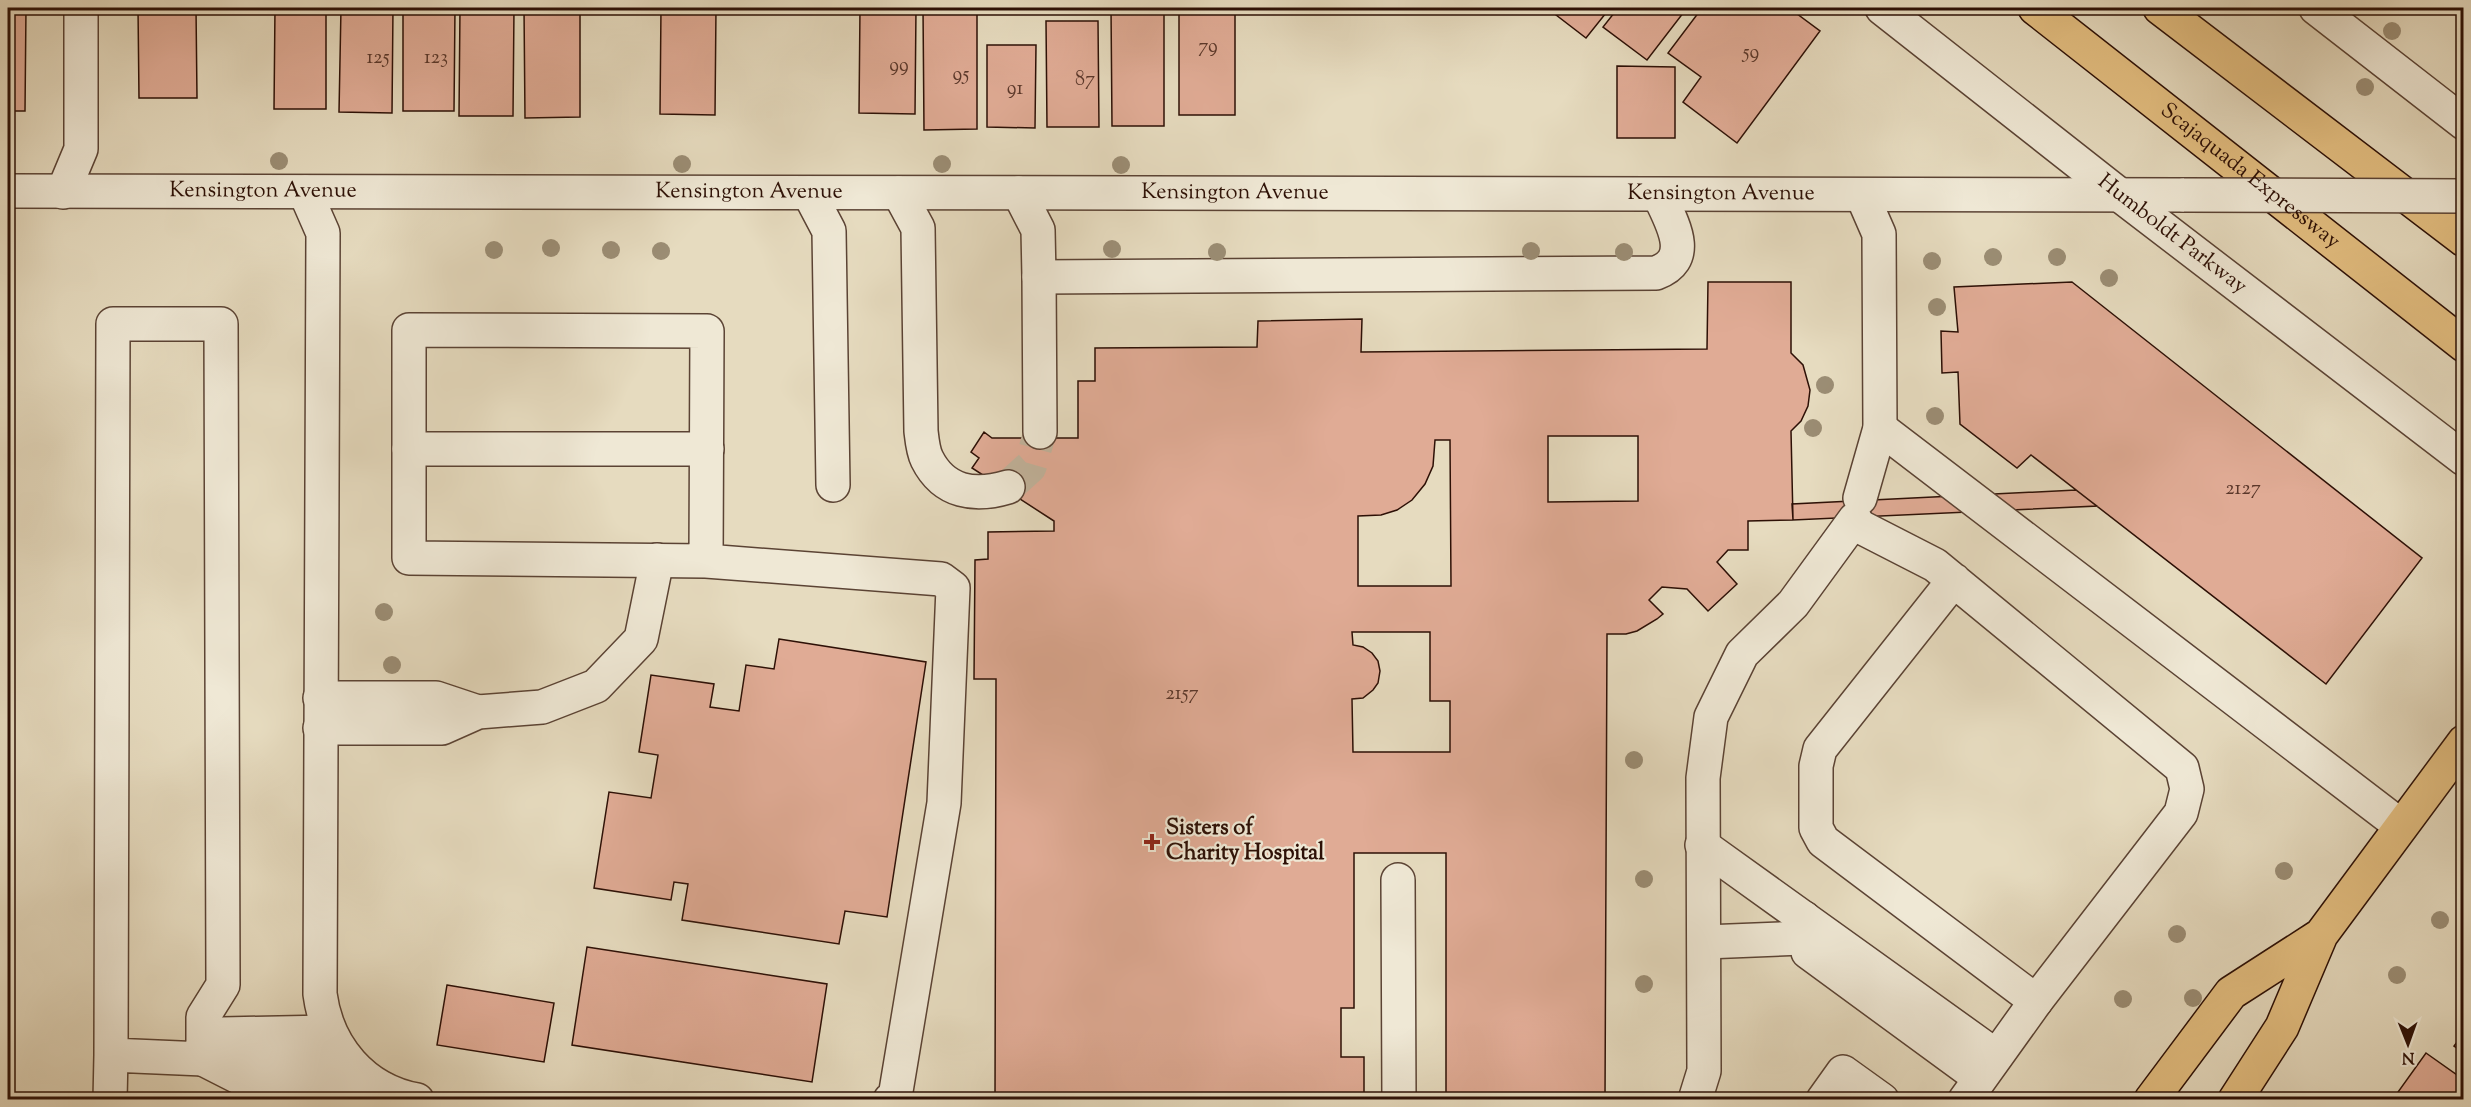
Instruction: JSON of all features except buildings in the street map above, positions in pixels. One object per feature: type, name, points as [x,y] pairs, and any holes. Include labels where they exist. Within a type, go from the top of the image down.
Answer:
[{"type":"main road","name":"Scajaquada Expressway","points":[[2035,8],[2463,345]]},
{"type":"main road","points":[[2160,8],[2463,240]]},
{"type":"main road","points":[[2235,1100],[2282,1028],[2321,935],[2463,742]]},
{"type":"main road","points":[[2151,1100],[2231,993],[2321,935]]},
{"type":"street","points":[[63,192],[81,149],[81,8]]},
{"type":"street","name":"Humboldt Parkway","points":[[1882,8],[2121,196],[2463,459]]},
{"type":"street","points":[[2316,8],[2463,123]]},
{"type":"street","name":"Kensington Avenue","points":[[8,191],[2463,195]]},
{"type":"street","points":[[305,192],[323,233],[320,994],[322,1011],[329,1032],[347,1060],[383,1089]]},
{"type":"street","points":[[809,193],[829,231],[833,485]]},
{"type":"street","points":[[899,193],[918,228],[921,431],[926,458],[940,478],[958,490],[987,493],[1008,487]]},
{"type":"street","points":[[1019,193],[1038,230],[1040,432]]},
{"type":"street","points":[[1039,277],[1656,273],[1668,268],[1676,259],[1678,234],[1659,195]]},
{"type":"street","points":[[1695,1100],[1704,1071],[1703,778],[1711,717],[1742,654],[1793,604],[1856,513],[1880,429],[1879,234],[1862,195]]},
{"type":"street","points":[[110,1100],[113,324],[221,324],[223,985],[203,1017],[203,1059]]},
{"type":"street","points":[[706,561],[707,331],[409,330],[409,558],[706,561],[941,579],[953,588],[944,803],[904,1050],[895,1097],[890,1100]]},
{"type":"street","points":[[1880,429],[2401,826]]},
{"type":"street","points":[[409,448],[707,449]]},
{"type":"street","points":[[1702,845],[1813,931],[1980,1078],[2036,1001],[2181,813],[2187,789],[2182,768],[1935,565],[1856,513]]},
{"type":"street","points":[[320,713],[436,698],[478,712],[542,707],[596,686],[641,639],[657,560]]},
{"type":"street","points":[[1954,580],[1820,749],[1816,766],[1816,828],[1823,841],[2036,1001]]},
{"type":"street","points":[[1398,880],[1399,1100]]},
{"type":"street","points":[[1705,942],[1813,931]]},
{"type":"street","points":[[203,1059],[222,1034],[329,1032]]},
{"type":"street","points":[[111,1055],[203,1059],[347,1060]]},
{"type":"street","points":[[203,1059],[260,1088],[383,1089],[417,1100]]},
{"type":"street","points":[[1823,1100],[1843,1072],[1882,1100]]},
{"type":"tunnel","points":[[1008,487],[1030,467],[1040,432]]},
{"type":"place","name":"Sisters of Charity Hospital","points":[[1152,842]]}]
